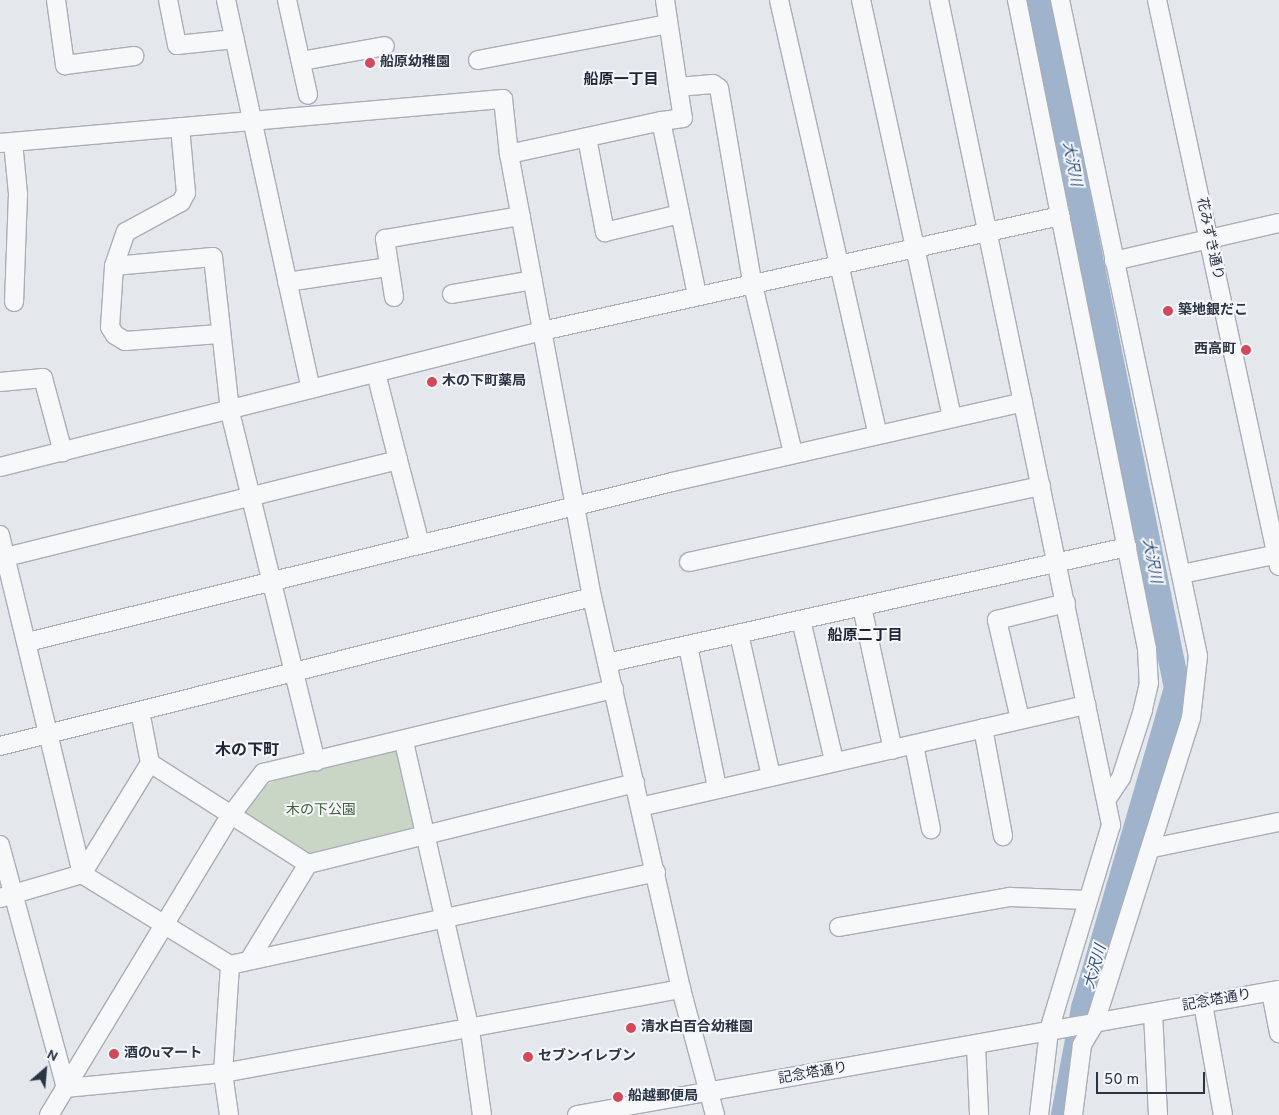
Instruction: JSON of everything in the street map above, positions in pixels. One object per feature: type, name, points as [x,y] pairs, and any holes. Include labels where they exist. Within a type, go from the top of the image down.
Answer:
[{"type":"street","points":[[56,0],[65,65],[134,56]]},
{"type":"street","points":[[168,0],[176,45],[235,39]]},
{"type":"street","points":[[226,0],[311,389]]},
{"type":"street","points":[[287,0],[308,95]]},
{"type":"street","points":[[509,154],[683,118],[665,0]]},
{"type":"street","points":[[780,0],[878,434]]},
{"type":"street","points":[[861,0],[913,246],[952,418]]},
{"type":"street","points":[[939,0],[1111,825],[1049,1030],[1039,1115]]},
{"type":"street","points":[[1017,0],[1128,547],[1149,683],[1121,778],[1107,799]]},
{"type":"street","points":[[1060,0],[1198,656],[1198,683],[1152,848],[1095,1022],[1082,1045],[1074,1115]]},
{"type":"street","name":"花みずき通り","points":[[1157,0],[1278,558]]},
{"type":"street","points":[[478,60],[668,24]]},
{"type":"street","points":[[301,60],[385,46]]},
{"type":"street","points":[[678,87],[713,84],[719,88],[752,281],[793,453]]},
{"type":"street","points":[[14,302],[18,194],[7,142],[503,99],[509,154],[542,331],[578,505],[592,597],[656,872],[681,989],[715,1115]]},
{"type":"street","points":[[661,122],[697,295]]},
{"type":"street","points":[[180,127],[186,193],[180,202],[126,232],[114,266],[110,327],[115,336],[125,341],[219,334]]},
{"type":"street","points":[[587,138],[605,232],[680,214]]},
{"type":"street","points":[[394,296],[385,239],[521,216]]},
{"type":"street","points":[[0,468],[230,412],[311,389],[542,331],[752,281],[839,261],[1060,216]]},
{"type":"street","points":[[1114,261],[1279,223]]},
{"type":"street","points":[[114,266],[213,257],[219,334],[230,412],[273,579],[316,762]]},
{"type":"street","points":[[287,282],[389,267]]},
{"type":"street","points":[[452,294],[532,280]]},
{"type":"street","points":[[376,373],[420,544]]},
{"type":"street","points":[[0,382],[43,378],[63,452]]},
{"type":"street","points":[[28,642],[273,579],[793,453],[1023,402]]},
{"type":"street","points":[[6,557],[398,460]]},
{"type":"street","points":[[689,562],[1041,486]]},
{"type":"street","points":[[0,535],[28,642],[82,874],[164,927],[230,965],[250,959],[446,921],[656,872]]},
{"type":"street","points":[[607,663],[1128,547]]},
{"type":"street","points":[[1182,574],[1278,558]]},
{"type":"street","points":[[0,746],[295,674],[592,597]]},
{"type":"street","points":[[1020,719],[997,620],[1066,603]]},
{"type":"street","points":[[862,607],[893,750]]},
{"type":"street","points":[[801,620],[834,761]]},
{"type":"street","points":[[739,634],[771,776]]},
{"type":"street","points":[[688,646],[717,787]]},
{"type":"street","points":[[49,1115],[231,815],[263,773],[404,742],[614,689]]},
{"type":"street","points":[[640,807],[717,787],[893,750],[1020,719],[1087,705]]},
{"type":"street","points":[[7,896],[82,874],[150,763],[140,711]]},
{"type":"street","points":[[983,728],[1003,836]]},
{"type":"street","points":[[404,742],[470,1030],[482,1115]]},
{"type":"street","points":[[914,745],[931,829]]},
{"type":"street","points":[[150,763],[308,864]]},
{"type":"street","points":[[250,959],[308,864],[635,783]]},
{"type":"street","points":[[1152,848],[1279,822]]},
{"type":"street","points":[[0,845],[7,896],[66,1088]]},
{"type":"street","points":[[839,927],[1010,897],[1087,900]]},
{"type":"street","points":[[229,1115],[222,1073],[230,965]]},
{"type":"street","points":[[66,1088],[222,1073],[470,1030],[681,989]]},
{"type":"street","points":[[1275,991],[1279,1034]]},
{"type":"street","name":"記念塔通り","points":[[577,1115],[1275,991]]},
{"type":"street","points":[[1203,1004],[1223,1115]]},
{"type":"street","points":[[1153,1013],[1158,1115]]},
{"type":"street","points":[[976,1045],[979,1115]]},
{"type":"green space","name":"木の下公園","points":[[397,751],[417,831],[308,856],[243,814],[257,791],[275,780]]},
{"type":"waterway","name":"大沢川","points":[[1038,0],[1177,688],[1084,1008],[1064,1115]]},
{"type":"place","name":"船原幼稚園","points":[[370,63]]},
{"type":"place","name":"築地銀だこ","points":[[1168,311]]},
{"type":"place","name":"西高町","points":[[1246,350]]},
{"type":"place","name":"木の下町薬局","points":[[432,382]]},
{"type":"place","name":"清水白百合幼稚園","points":[[631,1028]]},
{"type":"place","name":"酒のuマート","points":[[114,1054]]},
{"type":"place","name":"セブンイレブン","points":[[528,1057]]},
{"type":"place","name":"船越郵便局","points":[[618,1097]]},
{"type":"district","name":"船原一丁目","points":[[621,81]]},
{"type":"district","name":"船原二丁目","points":[[865,637]]},
{"type":"district","name":"木の下町","points":[[247,751]]}]
